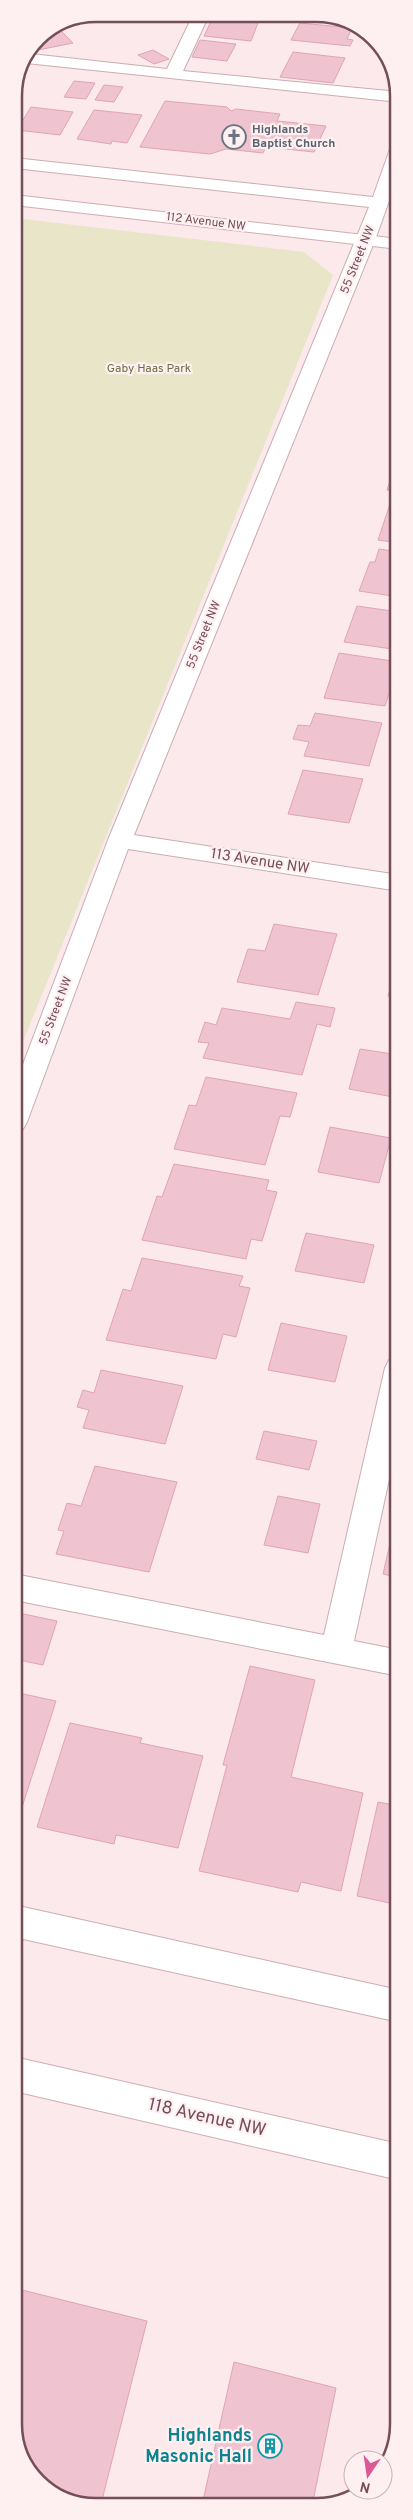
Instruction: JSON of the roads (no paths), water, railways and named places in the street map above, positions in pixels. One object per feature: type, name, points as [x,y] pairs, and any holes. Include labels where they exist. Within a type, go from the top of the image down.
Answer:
[{"type":"street","points":[[173,75],[198,22]]},
{"type":"street","points":[[33,60],[390,96]]},
{"type":"street","points":[[23,164],[379,203]]},
{"type":"street","name":"55 Street NW","points":[[23,1098],[120,840],[366,240],[390,173]]},
{"type":"street","name":"112 Avenue NW","points":[[23,201],[390,243]]},
{"type":"street","name":"113 Avenue NW","points":[[120,840],[390,882]]},
{"type":"street","points":[[336,1651],[390,1408]]},
{"type":"street","points":[[23,1588],[390,1661]]},
{"type":"street","points":[[23,1923],[390,2004]]},
{"type":"street","name":"118 Avenue NW","points":[[23,2076],[390,2160]]},
{"type":"place","name":"Highlands Baptist Church","points":[[234,137]]},
{"type":"place","name":"Highlands Masonic Hall","points":[[270,2446]]},
{"type":"park label","name":"Gaby Haas Park","points":[[149,369]]}]
